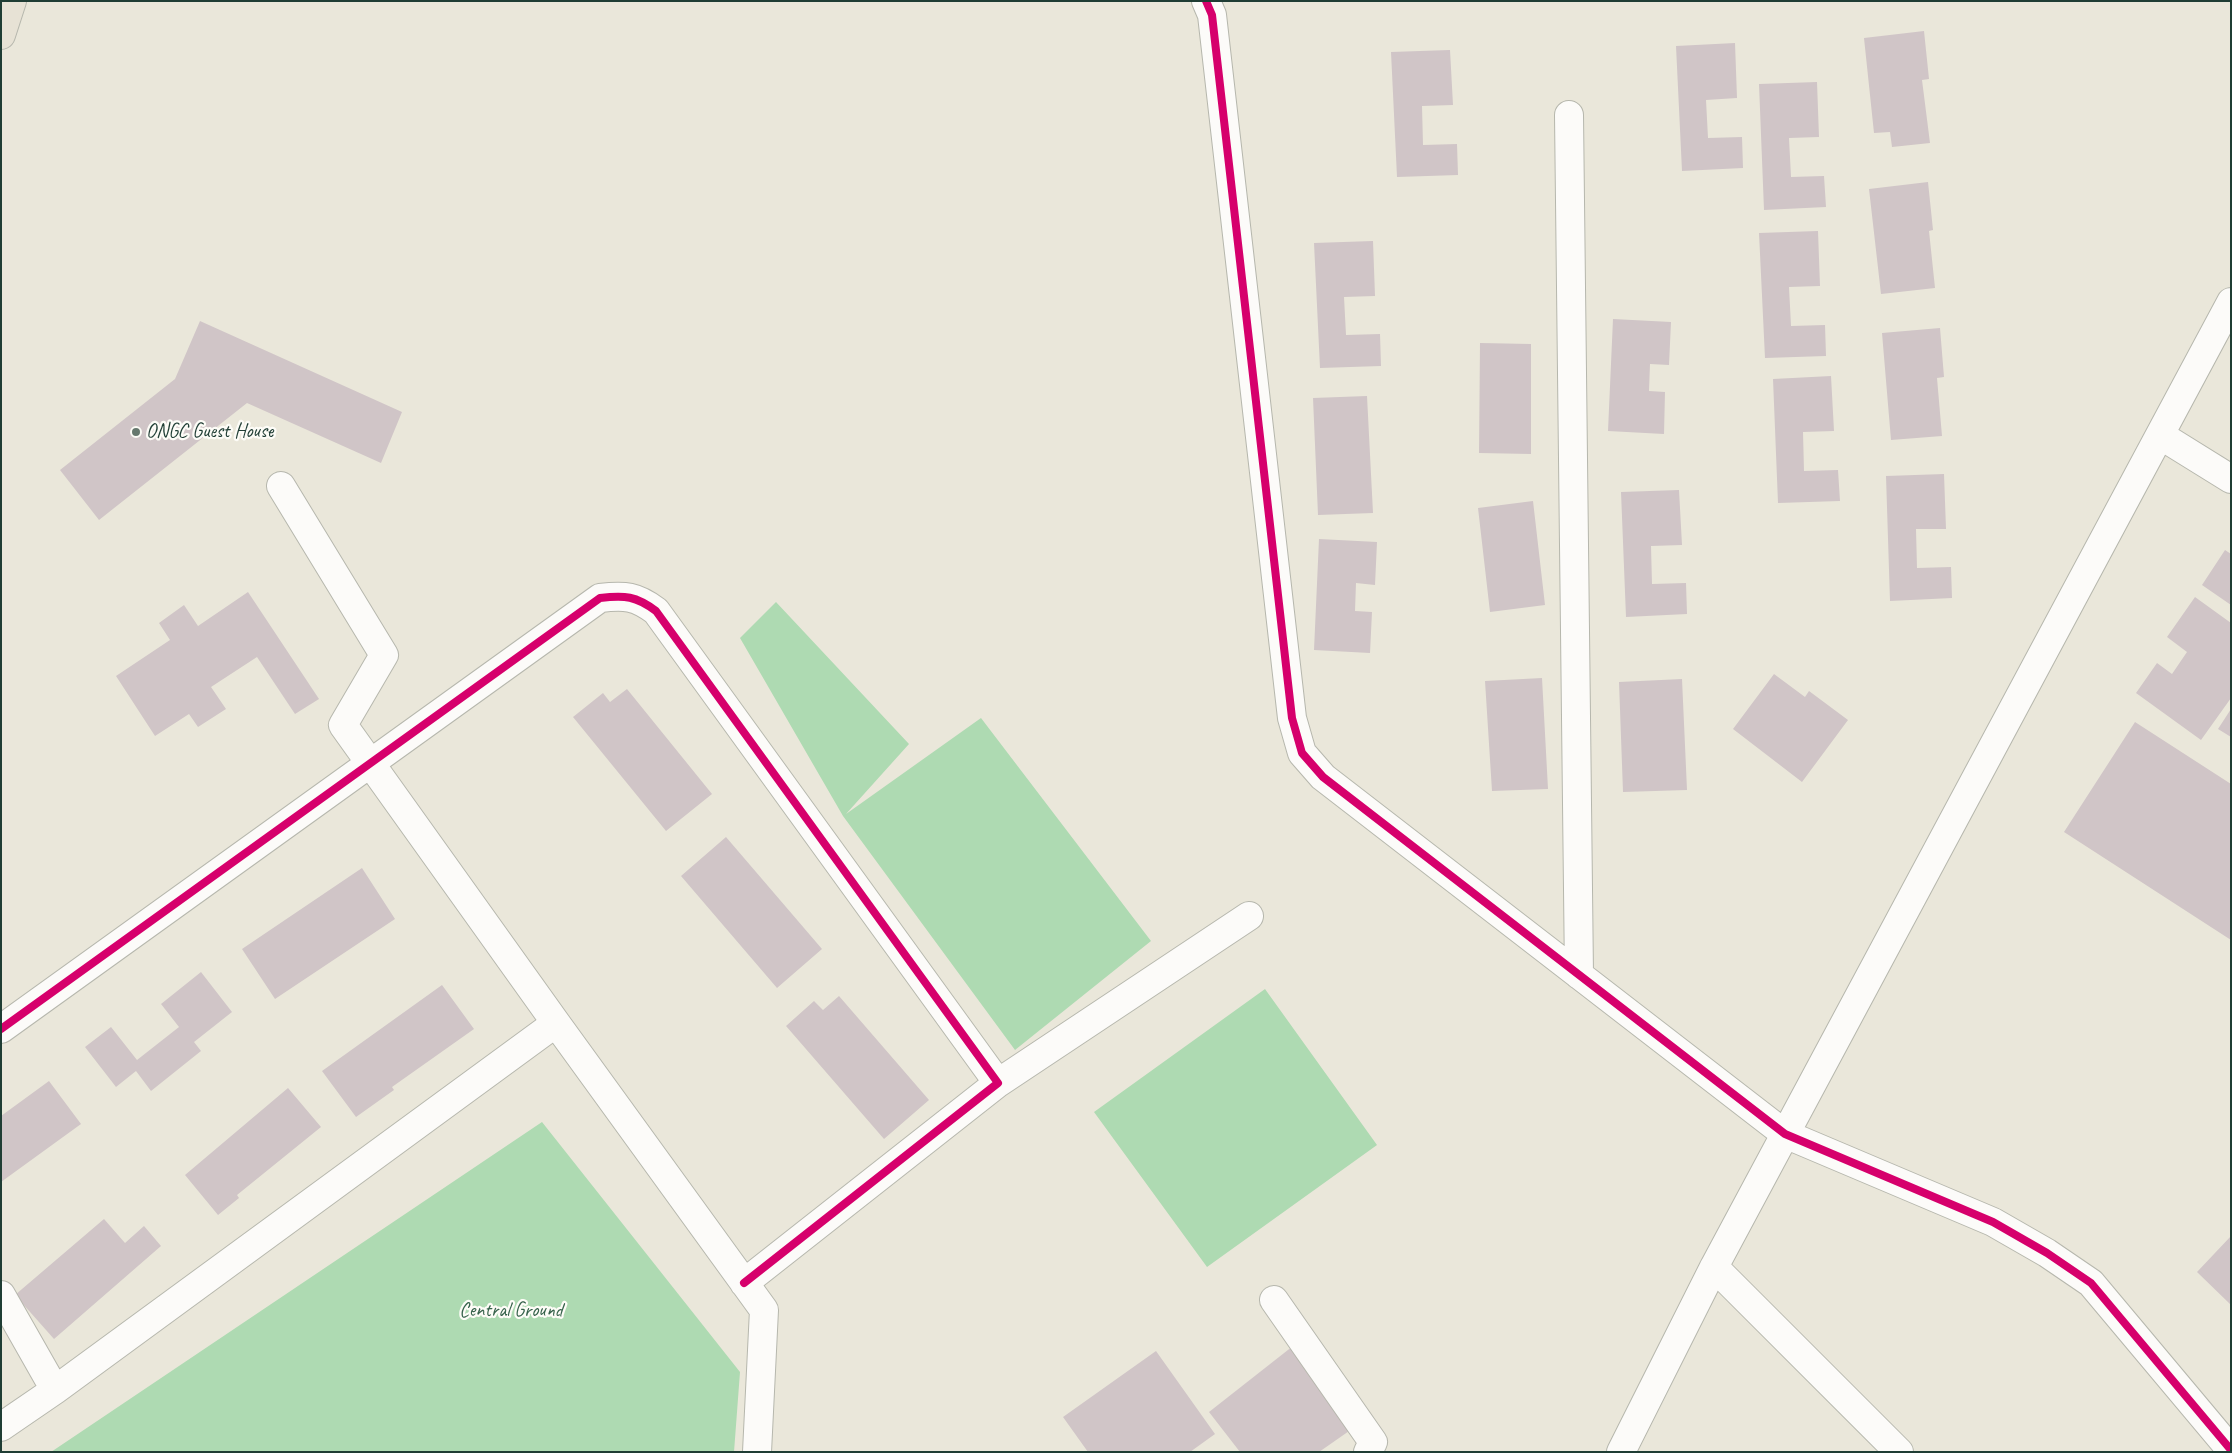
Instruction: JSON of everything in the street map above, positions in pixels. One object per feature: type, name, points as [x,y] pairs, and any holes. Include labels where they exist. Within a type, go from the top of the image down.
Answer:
[{"type":"highway","points":[[1,35],[12,1]]},
{"type":"street","points":[[1206,1],[1212,15],[1292,718],[1302,753],[1323,777],[1785,1134],[1993,1222],[2047,1253],[2091,1283],[2231,1450]]},
{"type":"street","points":[[1569,115],[1579,975]]},
{"type":"street","points":[[1621,1452],[1714,1267],[2231,302]]},
{"type":"street","points":[[2160,435],[2231,479]]},
{"type":"street","points":[[281,486],[384,655],[344,725],[556,1023],[764,1310],[757,1452]]},
{"type":"street","points":[[1,1029],[600,598],[626,596],[642,600],[656,611],[998,1083]]},
{"type":"street","points":[[744,1283],[998,1083],[1249,916]]},
{"type":"street","points":[[1,1427],[55,1390],[556,1023]]},
{"type":"street","points":[[1714,1267],[1899,1452]]},
{"type":"street","points":[[1,1295],[55,1390]]},
{"type":"street","points":[[1274,1300],[1372,1442],[1368,1452]]},
{"type":"green space","points":[[776,602],[909,744],[846,814],[981,718],[1151,941],[1015,1050],[843,816],[740,638]]},
{"type":"green space","points":[[1265,989],[1377,1145],[1207,1267],[1094,1112]]},
{"type":"green space","name":"Central Ground","points":[[542,1122],[740,1372],[734,1452],[51,1452]]},
{"type":"building","points":[[1924,31],[1929,79],[1922,80],[1930,143],[1892,147],[1890,132],[1874,133],[1864,38]]},
{"type":"building","points":[[1735,43],[1737,98],[1706,100],[1708,138],[1742,137],[1743,168],[1682,171],[1676,46]]},
{"type":"building","points":[[1450,50],[1453,105],[1422,106],[1423,145],[1457,144],[1458,175],[1397,177],[1391,52]]},
{"type":"building","points":[[1817,82],[1819,137],[1789,138],[1791,177],[1824,176],[1826,207],[1764,210],[1759,84]]},
{"type":"building","points":[[1928,182],[1933,230],[1929,231],[1935,288],[1881,294],[1869,189]]},
{"type":"building","points":[[1818,231],[1820,286],[1789,287],[1791,326],[1825,325],[1826,356],[1765,358],[1759,233]]},
{"type":"building","points":[[1373,241],[1375,296],[1344,297],[1346,335],[1380,334],[1381,366],[1320,368],[1314,243]]},
{"type":"building","points":[[1613,319],[1671,322],[1669,365],[1650,364],[1649,391],[1665,392],[1664,434],[1608,431]]},
{"type":"building","points":[[200,321],[402,412],[381,463],[247,403],[99,520],[60,470],[175,379]]},
{"type":"building","points":[[1940,328],[1944,377],[1937,378],[1942,436],[1891,440],[1882,333]]},
{"type":"building","points":[[1480,343],[1531,344],[1531,454],[1479,453]]},
{"type":"building","points":[[1831,376],[1834,431],[1803,432],[1804,471],[1838,470],[1840,501],[1778,503],[1773,379]]},
{"type":"building","points":[[1367,396],[1373,513],[1318,515],[1313,398]]},
{"type":"building","points":[[1944,474],[1946,529],[1916,529],[1917,568],[1951,567],[1952,598],[1890,601],[1886,476]]},
{"type":"building","points":[[1679,490],[1682,545],[1651,546],[1652,584],[1686,583],[1687,614],[1626,617],[1621,492]]},
{"type":"building","points":[[1533,501],[1545,605],[1490,612],[1478,508]]},
{"type":"building","points":[[1319,539],[1377,542],[1375,585],[1356,583],[1355,611],[1372,612],[1370,653],[1314,650]]},
{"type":"building","points":[[2225,550],[2231,554],[2231,605],[2202,585]]},
{"type":"building","points":[[248,592],[319,699],[295,714],[257,657],[211,687],[226,709],[198,727],[189,714],[155,736],[116,676],[170,640],[159,623],[184,605],[198,626]]},
{"type":"building","points":[[2195,597],[2231,623],[2231,698],[2201,740],[2136,693],[2157,663],[2172,674],[2187,652],[2167,637]]},
{"type":"building","points":[[1774,674],[1805,697],[1809,691],[1848,720],[1802,782],[1733,729]]},
{"type":"building","points":[[1542,678],[1548,789],[1492,791],[1485,681]]},
{"type":"building","points":[[1682,679],[1687,790],[1623,792],[1619,682]]},
{"type":"building","points":[[627,689],[712,794],[666,831],[573,717],[603,693],[610,702]]},
{"type":"building","points":[[2231,709],[2231,737],[2218,729]]},
{"type":"building","points":[[2135,722],[2231,784],[2231,940],[2064,832]]},
{"type":"building","points":[[726,837],[822,949],[777,988],[681,876]]},
{"type":"building","points":[[362,868],[395,919],[275,999],[242,949]]},
{"type":"building","points":[[201,972],[232,1012],[194,1042],[201,1051],[151,1091],[136,1071],[116,1087],[85,1047],[111,1027],[137,1060],[179,1027],[161,1004]]},
{"type":"building","points":[[442,985],[474,1029],[392,1087],[394,1090],[356,1117],[322,1071]]},
{"type":"building","points":[[839,996],[929,1100],[884,1139],[786,1026],[814,1001],[823,1010]]},
{"type":"building","points":[[49,1081],[81,1124],[1,1182],[1,1116]]},
{"type":"building","points":[[288,1088],[321,1127],[237,1195],[239,1198],[218,1215],[185,1175]]},
{"type":"building","points":[[104,1219],[125,1243],[144,1226],[161,1246],[54,1339],[15,1295]]},
{"type":"building","points":[[2231,1236],[2231,1305],[2197,1272]]},
{"type":"building","points":[[1293,1346],[1352,1429],[1319,1452],[1240,1452],[1209,1412]]},
{"type":"building","points":[[1156,1351],[1215,1434],[1190,1452],[1088,1452],[1063,1417]]},
{"type":"cycle path","points":[[1206,1],[1212,15],[1292,718],[1302,753],[1323,777],[1785,1134],[1993,1222],[2047,1253],[2091,1283],[2231,1450]]},
{"type":"cycle path","points":[[1,1029],[600,598],[623,597],[642,602],[656,611],[998,1083],[744,1283]]},
{"type":"place","name":"ONGC Guest House","points":[[136,432]]}]
